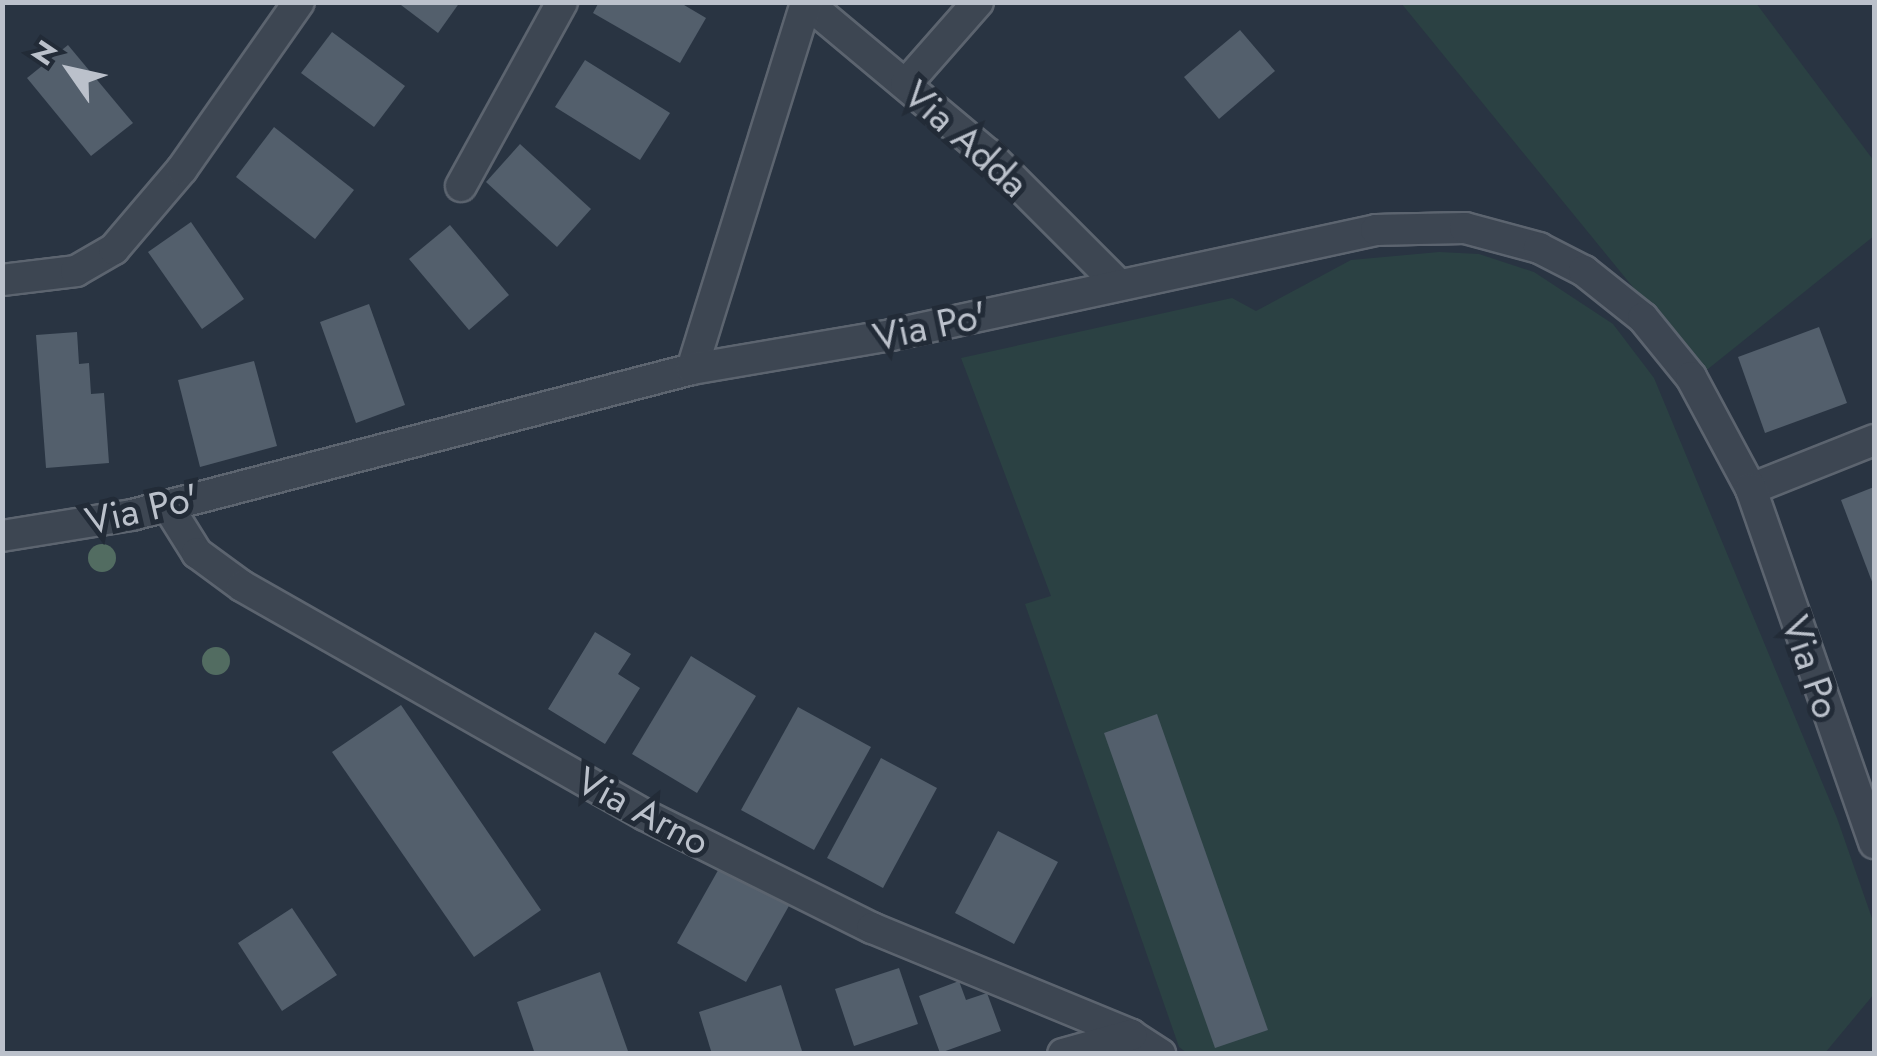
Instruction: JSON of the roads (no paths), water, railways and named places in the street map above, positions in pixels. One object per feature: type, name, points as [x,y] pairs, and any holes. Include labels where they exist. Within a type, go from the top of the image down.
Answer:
[{"type":"street","points":[[2,280],[76,271],[114,249],[182,169],[299,2]]},
{"type":"street","points":[[461,186],[562,2]]},
{"type":"street","points":[[692,369],[806,2]]},
{"type":"street","name":"Via Adda","points":[[806,2],[906,84],[1118,284]]},
{"type":"street","points":[[906,84],[978,2]]},
{"type":"street","name":"Via Po'","points":[[2,536],[167,505],[692,369],[891,336],[1376,230],[1447,226],[1516,240],[1584,271],[1657,333],[1710,405],[1751,489]]},
{"type":"street","points":[[1751,489],[1874,440]]},
{"type":"street","name":"Via Po","points":[[1751,489],[1874,843]]},
{"type":"street","name":"Via Arno","points":[[167,505],[197,553],[242,586],[646,815],[872,928],[1130,1035],[1160,1054]]},
{"type":"street","points":[[1063,1054],[1130,1035]]}]
